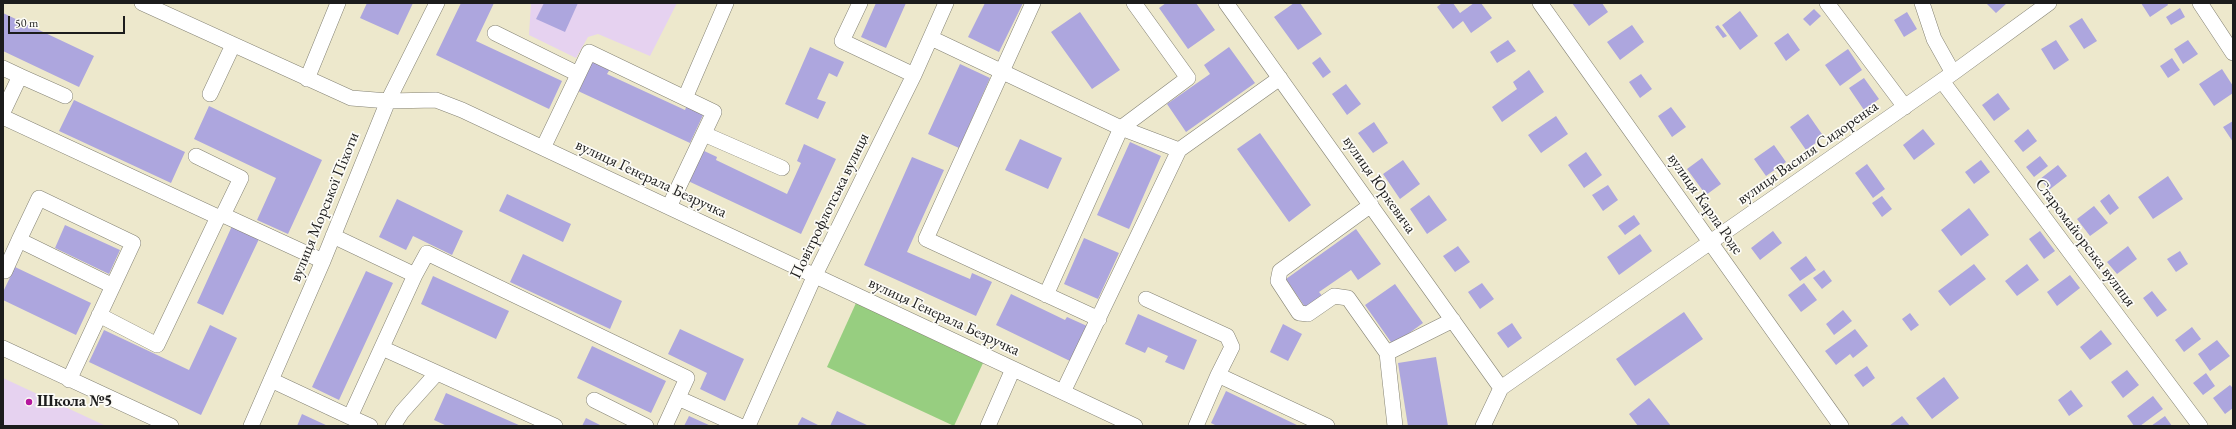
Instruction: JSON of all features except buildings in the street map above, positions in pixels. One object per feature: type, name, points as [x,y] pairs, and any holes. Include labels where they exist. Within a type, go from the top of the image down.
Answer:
[{"type":"street","name":"вулиця Генерала Безручка","points":[[142,3],[307,80],[351,98],[388,102],[436,100],[462,110],[1135,426]]},
{"type":"street","points":[[307,80],[338,3]]},
{"type":"street","name":"вулиця Морської Піхоти","points":[[251,426],[323,261],[388,102],[437,3]]},
{"type":"street","points":[[685,98],[726,3]]},
{"type":"street","points":[[860,3],[842,41],[914,75]]},
{"type":"street","name":"Повітрофлотська вулиця","points":[[748,426],[815,275],[914,75],[946,3]]},
{"type":"street","points":[[1033,3],[926,239],[1098,319]]},
{"type":"street","points":[[1046,295],[1121,128],[1188,78],[1134,3]]},
{"type":"street","name":"вулиця Юркевича","points":[[1226,3],[1501,388]]},
{"type":"street","name":"вулиця Карла Роде","points":[[1540,3],[1841,426]]},
{"type":"street","points":[[1827,3],[1905,107]]},
{"type":"street","name":"Старомайорська вулиця","points":[[1922,3],[1948,77],[2200,426]]},
{"type":"street","name":"вулиця Василя Сидоренка","points":[[1501,388],[1948,77],[2049,3]]},
{"type":"street","points":[[2200,3],[2233,53]]},
{"type":"street","points":[[495,33],[578,74]]},
{"type":"street","points":[[931,38],[1121,128],[1178,150]]},
{"type":"street","points":[[210,94],[233,46]]},
{"type":"street","points":[[543,148],[588,52],[714,112],[669,207]]},
{"type":"street","points":[[3,68],[65,96]]},
{"type":"street","points":[[3,112],[20,76]]},
{"type":"street","points":[[1063,392],[1178,150],[1280,78]]},
{"type":"street","points":[[3,117],[323,261]]},
{"type":"street","points":[[704,134],[782,168]]},
{"type":"street","points":[[99,315],[157,344],[241,178],[196,156]]},
{"type":"street","points":[[4,272],[39,198],[133,243],[68,380]]},
{"type":"street","points":[[1371,205],[1280,271],[1278,281],[1299,313],[1308,314],[1334,296],[1348,298],[1388,353],[1395,426]]},
{"type":"street","points":[[333,236],[415,275]]},
{"type":"street","points":[[19,240],[113,286]]},
{"type":"street","points":[[350,417],[415,275],[427,253],[687,378],[665,426]]},
{"type":"street","points":[[1146,299],[1227,336],[1232,347],[1196,426]]},
{"type":"street","points":[[1388,353],[1453,320]]},
{"type":"street","points":[[3,348],[68,380],[171,426]]},
{"type":"street","points":[[382,348],[436,374],[555,426]]},
{"type":"street","points":[[988,426],[1013,369]]},
{"type":"street","points":[[393,426],[402,412],[436,374]]},
{"type":"street","points":[[1218,375],[1327,426]]},
{"type":"street","points":[[271,380],[370,426]]},
{"type":"street","points":[[1483,426],[1501,388]]},
{"type":"street","points":[[678,398],[740,426]]},
{"type":"street","points":[[594,400],[646,426]]},
{"type":"shaded area","points":[[531,3],[677,3],[650,56],[598,34],[588,37],[576,58],[529,35]]},
{"type":"shaded area","name":"Школа №5","points":[[3,378],[106,426],[3,426]]},
{"type":"green space","points":[[856,303],[983,363],[954,426],[827,367]]},
{"type":"place","name":"Школа №5","points":[[29,402]]}]
